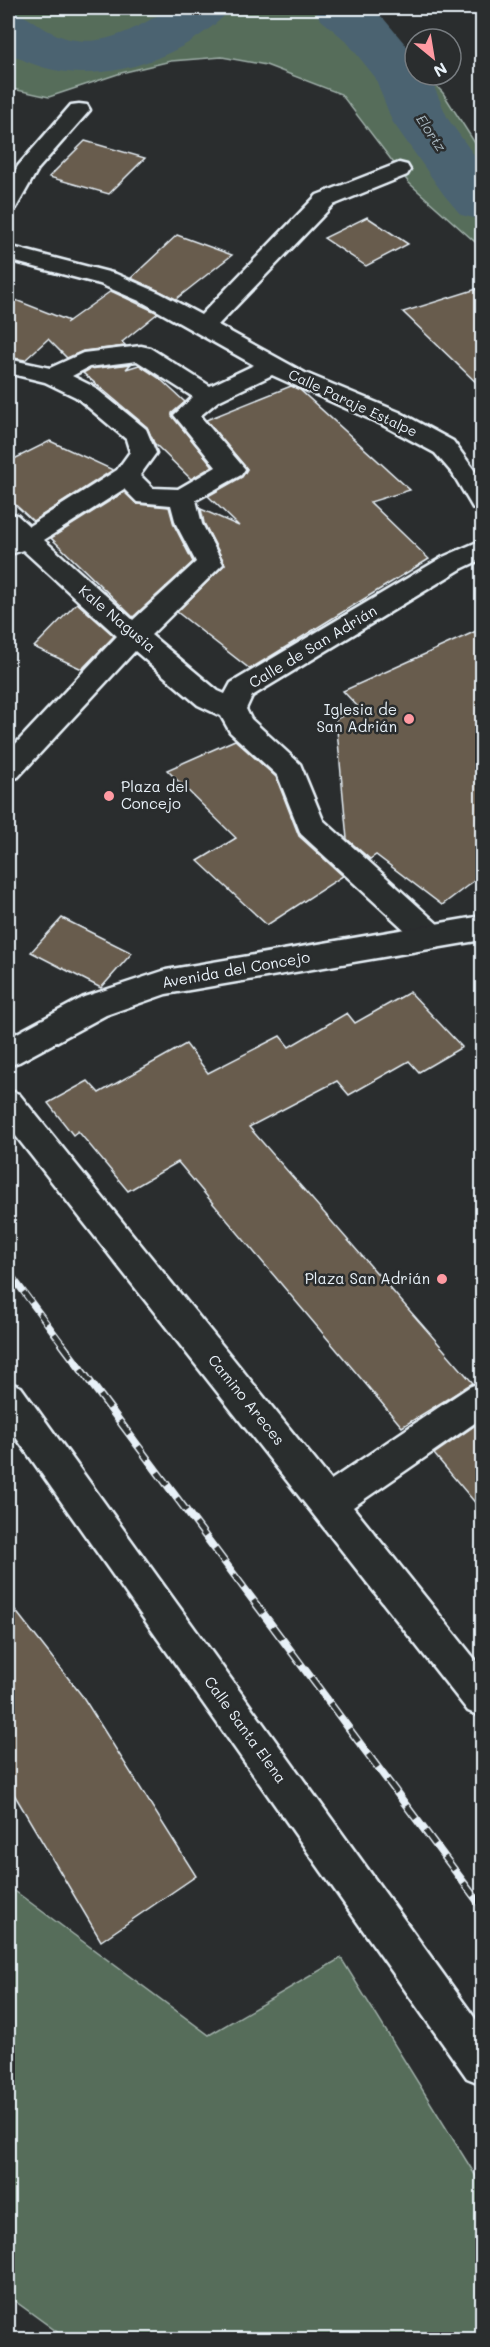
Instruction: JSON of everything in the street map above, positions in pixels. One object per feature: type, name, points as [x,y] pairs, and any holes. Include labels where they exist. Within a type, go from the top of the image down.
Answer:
[{"type":"street","points":[[8,203],[29,166],[79,110]]},
{"type":"street","points":[[204,326],[325,200],[399,170]]},
{"type":"street","name":"Calle Paraje Estalpe","points":[[8,253],[108,279],[152,298],[296,378],[390,418],[444,447],[463,470],[483,502]]},
{"type":"street","points":[[53,376],[83,360],[141,353],[209,396]]},
{"type":"street","points":[[126,476],[146,496],[182,498],[232,469],[186,415],[209,396],[273,365]]},
{"type":"street","points":[[8,366],[53,376],[85,392],[137,435],[143,453],[126,476],[18,542]]},
{"type":"street","points":[[8,770],[134,635],[210,564],[189,524],[182,498]]},
{"type":"street","name":"Kale Nagusia","points":[[8,521],[18,542],[91,599],[208,698],[232,709]]},
{"type":"street","name":"Calle de San Adrián","points":[[232,709],[242,690],[452,563],[483,549]]},
{"type":"street","points":[[232,709],[240,725],[290,771],[311,826],[431,936]]},
{"type":"street","name":"Avenida del Concejo","points":[[8,1053],[95,1006],[166,982],[481,927]]},
{"type":"street","name":"Camino Areces","points":[[8,1103],[328,1503],[471,1662],[483,1698]]},
{"type":"street","name":"Calle Santa Elena","points":[[8,1398],[483,2063]]},
{"type":"street","points":[[328,1503],[483,1398]]},
{"type":"green space","points":[[8,8],[361,8],[372,15],[403,50],[403,87],[437,87],[482,154],[482,248],[409,183],[341,94],[266,65],[222,57],[171,61],[121,73],[49,97],[8,88]]},
{"type":"green space","points":[[8,1886],[209,2035],[341,1958],[482,2186],[482,2339],[67,2339],[8,2296]]},
{"type":"building","points":[[85,141],[145,158],[109,194],[49,177]]},
{"type":"building","points":[[367,217],[408,244],[366,266],[324,238]]},
{"type":"building","points":[[177,235],[232,255],[176,299],[131,278]]},
{"type":"building","points":[[483,287],[483,389],[403,312]]},
{"type":"building","points":[[111,291],[158,313],[122,342],[126,346],[83,351],[67,358],[48,339],[25,360],[8,357],[8,297],[69,321]]},
{"type":"building","points":[[131,364],[126,369],[139,365],[160,379],[185,402],[172,413],[172,416],[213,466],[191,479],[154,443],[147,427],[83,373],[90,369]]},
{"type":"building","points":[[291,386],[300,390],[410,490],[370,502],[429,559],[250,669],[177,612],[225,564],[204,523],[201,509],[239,526],[208,496],[242,477],[247,469],[206,420]]},
{"type":"building","points":[[50,441],[113,470],[33,521],[8,498],[8,462]]},
{"type":"building","points":[[124,492],[137,504],[169,507],[174,525],[193,562],[133,617],[51,538]]},
{"type":"building","points":[[77,603],[114,636],[82,669],[34,647]]},
{"type":"building","points":[[483,628],[483,874],[442,905],[376,855],[370,859],[347,839],[336,719],[359,708],[343,691]]},
{"type":"building","points":[[235,740],[276,777],[299,836],[343,876],[267,925],[198,861],[236,838],[167,770]]},
{"type":"building","points":[[62,918],[132,953],[101,988],[31,952]]},
{"type":"building","points":[[410,992],[462,1047],[419,1072],[409,1061],[349,1095],[337,1081],[249,1127],[473,1383],[402,1427],[178,1162],[128,1191],[78,1131],[73,1135],[48,1103],[88,1081],[99,1093],[186,1044],[208,1073],[280,1036],[289,1047],[347,1013],[355,1023]]},
{"type":"building","points":[[483,1420],[483,1512],[434,1454]]},
{"type":"building","points":[[8,1601],[83,1697],[196,1876],[101,1941],[8,1784]]},
{"type":"waterway","name":"Elortz","points":[[8,27],[32,44],[46,50],[75,57],[105,57],[142,46],[204,8]]},
{"type":"waterway","name":"Elortz","points":[[339,8],[365,30],[401,74],[420,121],[465,183],[482,202]]},
{"type":"railway","points":[[8,1271],[63,1345]]},
{"type":"railway","points":[[62,1344],[482,1907]]},
{"type":"place","name":"Iglesia de San Adrián","points":[[409,719]]},
{"type":"place","name":"Plaza del Concejo","points":[[109,796]]},
{"type":"place","name":"Plaza San Adrián","points":[[442,1279]]}]
